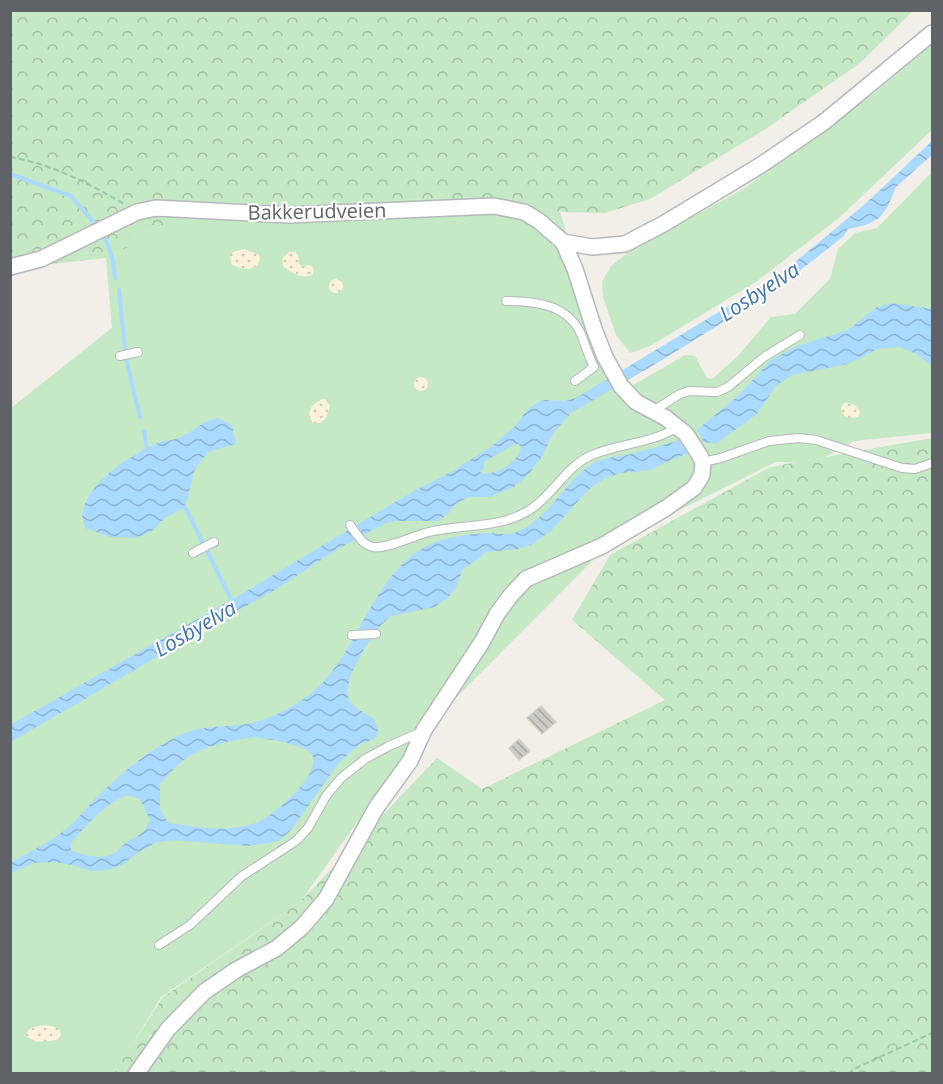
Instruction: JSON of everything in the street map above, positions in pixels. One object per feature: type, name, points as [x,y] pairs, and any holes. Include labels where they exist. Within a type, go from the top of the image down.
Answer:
[{"type":"street","points":[[563,242],[592,247],[625,244],[666,223],[761,165],[824,122],[933,33]]},
{"type":"street","name":"Bakkerudveien","points":[[10,267],[41,259],[137,212],[156,208],[289,215],[494,206],[524,212],[539,220],[563,242]]},
{"type":"street","points":[[136,1074],[168,1029],[204,992],[236,970],[277,948],[302,927],[326,899],[376,808],[410,761],[424,730],[482,642],[497,614],[526,579],[602,546],[666,508],[694,488],[702,475],[703,462],[692,442],[678,426],[636,402],[603,364],[575,269],[563,242]]},
{"type":"lane","points":[[506,301],[530,301],[547,305],[572,320],[603,364],[575,381]]},
{"type":"lane","points":[[653,411],[689,391],[717,392],[728,387],[764,357],[800,335]]},
{"type":"lane","points":[[120,356],[138,352]]},
{"type":"lane","points":[[350,525],[368,546],[377,547],[441,529],[514,519],[533,508],[570,470],[589,456],[612,447],[665,434],[678,426]]},
{"type":"lane","points":[[703,462],[769,441],[799,438],[816,440],[902,468],[915,469],[933,463]]},
{"type":"lane","points":[[193,553],[214,542]]},
{"type":"lane","points":[[352,634],[376,634]]},
{"type":"lane","points":[[159,945],[190,925],[242,876],[296,841],[308,828],[326,796],[341,778],[365,759],[424,730]]},
{"type":"path","points":[[10,157],[69,174],[137,212]]},
{"type":"path","points":[[848,1074],[856,1068],[933,1033]]},
{"type":"green space","points":[[11,11],[913,11],[860,63],[764,130],[650,199],[605,213],[560,212],[479,197],[280,205],[180,202],[170,229],[160,227],[135,233],[130,246],[106,258],[33,266],[11,261]]},
{"type":"green space","points":[[932,44],[932,130],[840,217],[756,282],[650,346],[630,353],[616,335],[603,297],[602,282],[611,266],[629,252],[745,188],[873,94]]},
{"type":"green space","points":[[932,172],[932,433],[854,441],[815,463],[776,462],[607,546],[422,732],[300,902],[161,997],[119,1066],[112,1073],[11,1074],[11,408],[112,328],[106,258],[130,246],[135,233],[160,227],[180,202],[280,205],[479,197],[560,212],[616,395],[685,355],[695,356],[707,378],[712,379],[737,357],[771,317],[795,314],[830,279],[838,249],[855,233],[877,228]]},
{"type":"green space","points":[[932,438],[932,1073],[113,1074],[163,997],[300,902],[437,758],[482,789],[665,700],[572,620],[610,555],[770,467]]},
{"type":"sand","points":[[244,249],[259,255],[257,266],[244,269],[231,264],[230,257],[233,252]]},
{"type":"sand","points":[[289,252],[295,252],[298,255],[299,264],[302,267],[309,265],[313,267],[312,275],[300,276],[283,266],[282,259]]},
{"type":"sand","points":[[333,279],[339,279],[343,286],[339,293],[333,293],[329,289],[329,283]]},
{"type":"sand","points":[[421,377],[426,379],[428,384],[426,389],[421,391],[416,389],[414,384],[416,379]]},
{"type":"sand","points":[[325,399],[330,406],[326,418],[320,423],[313,423],[310,419],[312,407]]},
{"type":"sand","points":[[844,403],[857,408],[860,412],[858,417],[845,416],[841,408]]},
{"type":"sand","points":[[43,1025],[55,1027],[60,1030],[61,1035],[57,1040],[37,1042],[27,1037],[26,1033],[31,1028]]},
{"type":"water","name":"Losbyelva","points":[[932,141],[932,155],[896,187],[888,206],[879,218],[866,225],[848,229],[844,236],[774,291],[571,413],[554,432],[541,458],[529,474],[514,487],[489,497],[469,497],[456,504],[447,515],[437,521],[395,521],[384,524],[338,549],[270,593],[11,742],[10,725],[245,592],[412,492],[453,471],[492,446],[514,427],[528,409],[542,400],[564,401],[576,398],[777,277],[865,204]],"holes":[[[515,444],[519,444],[521,449],[511,464],[493,472],[481,473],[484,462]]]},
{"type":"water","points":[[893,303],[932,309],[932,366],[916,354],[900,347],[878,349],[848,364],[792,375],[776,386],[757,414],[716,444],[704,442],[697,430],[739,395],[771,360],[797,346],[848,330],[877,307]]},
{"type":"water","points":[[218,418],[232,425],[236,444],[208,452],[195,469],[185,507],[165,518],[152,531],[136,538],[110,537],[85,528],[82,515],[86,503],[92,492],[111,471],[147,448],[178,438],[203,423]]},
{"type":"water","points":[[679,440],[688,453],[649,470],[621,473],[606,478],[590,488],[551,531],[531,545],[518,549],[485,552],[463,569],[455,590],[435,607],[391,616],[381,625],[364,649],[350,676],[347,693],[349,701],[355,707],[374,719],[378,730],[377,736],[360,744],[338,764],[291,830],[279,841],[249,846],[173,840],[155,843],[122,865],[107,870],[91,871],[55,862],[34,863],[11,873],[11,862],[65,830],[116,779],[157,748],[194,730],[247,724],[266,719],[285,711],[309,695],[338,664],[370,608],[395,572],[410,557],[428,545],[459,536],[509,534],[526,528],[592,464]],"holes":[[[255,737],[295,745],[312,755],[313,763],[310,773],[294,794],[273,813],[256,823],[245,826],[212,828],[168,823],[160,809],[160,784],[181,762],[209,747]],[[127,795],[140,799],[150,820],[144,831],[111,855],[88,856],[71,850],[71,843],[96,816]]]},
{"type":"building","points":[[541,706],[556,722],[542,734],[527,718]]},
{"type":"building","points":[[519,739],[530,751],[519,760],[509,748]]},
{"type":"waterway","points":[[10,174],[71,196],[97,226]]},
{"type":"waterway","points":[[104,234],[113,260],[115,278]]},
{"type":"waterway","points":[[119,290],[126,359],[140,417]]},
{"type":"waterway","points":[[144,431],[147,449]]},
{"type":"waterway","name":"Losbyelva","points":[[185,507],[233,603]]}]
